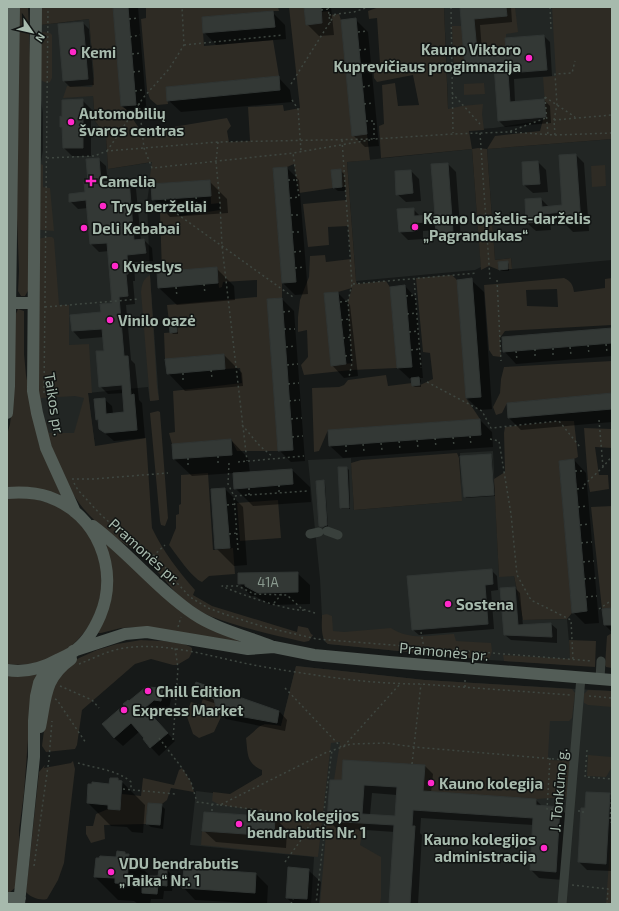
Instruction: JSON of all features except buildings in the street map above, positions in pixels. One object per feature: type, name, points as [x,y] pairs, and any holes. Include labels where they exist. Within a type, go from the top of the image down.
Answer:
[{"type":"main road","points":[[7,413],[9,386],[14,7]]},
{"type":"main road","name":"Taikos pr.","points":[[36,7],[33,391],[46,448],[79,515]]},
{"type":"main road","points":[[10,303],[33,303]]},
{"type":"main road","points":[[7,493],[34,493],[49,497],[63,504],[79,515],[96,537],[103,554],[107,572],[107,590],[104,607],[97,624],[86,639],[74,651],[49,665],[25,670],[7,670]]},
{"type":"main road","name":"Pramonės pr.","points":[[79,515],[187,602],[206,621],[274,647],[314,655],[612,680]]},
{"type":"main road","name":"Pramonės pr.","points":[[74,651],[126,634],[147,632],[176,642],[200,642],[248,649],[274,647]]},
{"type":"main road","points":[[34,757],[50,681],[61,666],[78,654],[97,644]]},
{"type":"main road","points":[[7,898],[20,901],[34,757],[36,696],[39,683],[49,665]]},
{"type":"street","points":[[319,533],[338,535]]},
{"type":"street","points":[[600,679],[601,661]]},
{"type":"street","name":"J. Tonkūno g.","points":[[562,904],[581,677]]},
{"type":"path","points":[[44,395],[48,7]]},
{"type":"path","points":[[108,151],[139,103],[169,69],[184,45],[182,7]]},
{"type":"path","points":[[329,15],[354,12],[368,7]]},
{"type":"path","points":[[451,7],[453,134]]},
{"type":"path","points":[[550,7],[551,29]]},
{"type":"path","points":[[321,10],[328,8],[330,24]]},
{"type":"path","points":[[291,84],[335,14]]},
{"type":"path","points":[[129,19],[139,18]]},
{"type":"path","points":[[358,32],[367,31]]},
{"type":"path","points":[[130,37],[140,35]]},
{"type":"path","points":[[184,45],[283,35]]},
{"type":"path","points":[[360,50],[369,49]]},
{"type":"path","points":[[132,54],[141,53]]},
{"type":"path","points":[[555,135],[554,120],[557,105],[555,74],[572,73],[575,61]]},
{"type":"path","points":[[361,67],[370,66]]},
{"type":"path","points":[[133,72],[142,71]]},
{"type":"path","points":[[363,87],[372,85]]},
{"type":"path","points":[[134,91],[142,90]]},
{"type":"path","points":[[452,93],[480,124]]},
{"type":"path","points":[[548,135],[545,97],[575,118]]},
{"type":"path","points":[[292,100],[298,109],[301,152]]},
{"type":"path","points":[[139,103],[144,148],[152,168],[301,152],[343,146],[374,139]]},
{"type":"path","points":[[364,104],[373,103]]},
{"type":"path","points":[[554,120],[612,115]]},
{"type":"path","points":[[508,132],[546,118]]},
{"type":"path","points":[[366,121],[374,121],[374,139]]},
{"type":"path","points":[[47,158],[94,156],[108,151],[218,142],[374,139],[508,132],[548,135],[612,133]]},
{"type":"path","points":[[480,133],[490,279]]},
{"type":"path","points":[[342,140],[352,284],[348,301],[352,355],[352,364],[349,377]]},
{"type":"path","points":[[218,142],[216,162],[222,246],[247,461]]},
{"type":"path","points":[[290,198],[299,197],[293,153]]},
{"type":"path","points":[[288,180],[297,180]]},
{"type":"path","points":[[196,196],[197,205]]},
{"type":"path","points":[[165,199],[168,207],[293,297]]},
{"type":"path","points":[[291,215],[301,215]]},
{"type":"path","points":[[292,232],[302,232]]},
{"type":"path","points":[[294,252],[304,251]]},
{"type":"path","points":[[295,268],[304,267]]},
{"type":"path","points":[[352,284],[477,273]]},
{"type":"path","points":[[414,278],[421,368]]},
{"type":"path","points":[[496,280],[501,361]]},
{"type":"path","points":[[204,284],[205,294]]},
{"type":"path","points":[[176,287],[177,297]]},
{"type":"path","points":[[406,296],[416,295]]},
{"type":"path","points":[[45,307],[139,299]]},
{"type":"path","points":[[340,302],[348,301]]},
{"type":"path","points":[[283,312],[293,311]]},
{"type":"path","points":[[408,314],[417,313]]},
{"type":"path","points":[[341,320],[349,319]]},
{"type":"path","points":[[284,329],[295,329]]},
{"type":"path","points":[[409,332],[418,331]]},
{"type":"path","points":[[343,338],[351,337]]},
{"type":"path","points":[[606,344],[606,352]]},
{"type":"path","points":[[588,345],[589,354]]},
{"type":"path","points":[[286,347],[296,346]]},
{"type":"path","points":[[570,347],[571,355]]},
{"type":"path","points":[[553,348],[553,357]]},
{"type":"path","points":[[410,350],[420,349]]},
{"type":"path","points":[[535,349],[535,358]]},
{"type":"path","points":[[516,351],[517,360]]},
{"type":"path","points":[[345,356],[352,355]]},
{"type":"path","points":[[287,365],[298,364]]},
{"type":"path","points":[[211,370],[212,378]]},
{"type":"path","points":[[183,373],[183,381]]},
{"type":"path","points":[[427,382],[482,411],[491,428],[559,421],[580,446]]},
{"type":"path","points":[[288,384],[299,383]]},
{"type":"path","points":[[289,401],[300,400]]},
{"type":"path","points":[[291,419],[302,418]]},
{"type":"path","points":[[599,420],[603,467]]},
{"type":"path","points":[[242,425],[260,446],[273,458]]},
{"type":"path","points":[[292,437],[303,436]]},
{"type":"path","points":[[470,436],[471,445]]},
{"type":"path","points":[[452,437],[454,446]]},
{"type":"path","points":[[435,438],[436,447]]},
{"type":"path","points":[[490,439],[499,441],[511,514],[517,574],[531,600],[571,620],[573,660]]},
{"type":"path","points":[[417,440],[418,448]]},
{"type":"path","points":[[399,441],[400,449]]},
{"type":"path","points":[[381,442],[382,450]]},
{"type":"path","points":[[364,444],[364,451]]},
{"type":"path","points":[[346,445],[346,453]]},
{"type":"path","points":[[218,456],[218,464]]},
{"type":"path","points":[[238,462],[304,456]]},
{"type":"path","points":[[584,485],[612,456]]},
{"type":"path","points":[[188,458],[188,466]]},
{"type":"path","points":[[229,463],[228,484],[234,496],[238,550]]},
{"type":"path","points":[[575,471],[582,471]]},
{"type":"path","points":[[72,480],[168,473]]},
{"type":"path","points":[[70,475],[78,490],[108,522],[130,536],[168,570],[178,584],[187,602],[176,642],[178,668],[173,740]]},
{"type":"path","points":[[279,485],[279,493]]},
{"type":"path","points":[[249,488],[249,495]]},
{"type":"path","points":[[577,489],[584,488]]},
{"type":"path","points":[[234,496],[307,491]]},
{"type":"path","points":[[227,505],[235,504]]},
{"type":"path","points":[[578,507],[588,506]]},
{"type":"path","points":[[580,525],[590,524]]},
{"type":"path","points":[[229,534],[237,533]]},
{"type":"path","points":[[581,543],[592,542]]},
{"type":"path","points":[[153,556],[165,545]]},
{"type":"path","points":[[583,562],[594,561]]},
{"type":"path","points":[[584,579],[596,578]]},
{"type":"path","points":[[304,610],[286,595],[262,594],[238,586],[222,586],[235,592],[315,613]]},
{"type":"path","points":[[260,599],[262,594]]},
{"type":"path","points":[[274,603],[281,594]]},
{"type":"path","points":[[586,597],[597,596]]},
{"type":"path","points":[[599,608],[612,600]]},
{"type":"path","points":[[187,602],[264,627],[317,639],[601,661]]},
{"type":"path","points":[[421,632],[424,648]]},
{"type":"path","points":[[75,666],[100,655],[119,650],[176,642],[209,656],[293,672],[400,684],[421,684],[612,698]]},
{"type":"path","points":[[344,746],[400,684]]},
{"type":"path","points":[[412,764],[421,684]]},
{"type":"path","points":[[58,686],[92,700],[99,708]]},
{"type":"path","points":[[285,688],[341,747]]},
{"type":"path","points":[[54,698],[57,700],[86,743]]},
{"type":"path","points":[[34,868],[50,759],[52,721]]},
{"type":"path","points":[[159,738],[191,782],[197,802],[323,818]]},
{"type":"path","points":[[220,805],[332,750],[351,744],[386,743],[414,747],[586,762]]},
{"type":"path","points":[[316,904],[325,826],[323,818],[332,750]]},
{"type":"path","points":[[587,750],[585,777],[611,778]]},
{"type":"path","points":[[550,758],[547,810],[570,810]]},
{"type":"path","points":[[78,763],[127,778],[130,782],[131,790]]},
{"type":"path","points":[[123,789],[176,794]]},
{"type":"path","points":[[612,792],[610,821],[612,823]]},
{"type":"path","points":[[212,804],[212,812]]},
{"type":"path","points":[[285,862],[301,840],[314,817]]},
{"type":"path","points":[[564,884],[608,889],[606,899],[607,904]]},
{"type":"path","points":[[291,904],[293,898]]},
{"type":"shaded area","points":[[19,7],[28,7],[31,82],[29,289],[25,296],[21,296],[18,291],[19,271],[16,192]]},
{"type":"shaded area","points":[[41,7],[113,7],[121,106],[126,109],[143,134],[227,118],[231,126],[227,131],[229,142],[250,141],[248,107],[283,105],[284,111],[300,108],[289,7],[304,7],[306,25],[322,23],[321,12],[329,11],[329,15],[339,14],[341,20],[352,135],[367,134],[370,160],[347,162],[356,281],[357,284],[386,281],[390,287],[397,368],[351,370],[304,375],[301,365],[308,357],[307,330],[298,332],[298,317],[300,300],[309,277],[310,256],[325,255],[326,262],[351,259],[348,226],[328,227],[329,245],[308,247],[303,204],[346,200],[345,187],[342,187],[341,169],[332,170],[333,188],[299,193],[294,164],[287,167],[273,168],[282,298],[267,299],[278,451],[237,451],[231,439],[172,444],[169,433],[175,432],[173,391],[242,383],[240,368],[225,369],[224,354],[165,359],[164,333],[177,332],[176,322],[169,322],[167,305],[257,297],[257,280],[223,282],[222,287],[219,288],[217,267],[162,272],[160,212],[173,211],[180,216],[220,210],[220,203],[211,204],[210,180],[149,184],[152,162],[108,169],[106,136],[95,121],[93,96],[63,98],[67,86],[92,87],[94,77],[89,19],[41,25]],"holes":[[[352,288],[348,301],[352,363],[331,366],[324,293],[338,292]]]},
{"type":"shaded area","points":[[146,7],[278,7],[279,11],[202,17],[204,46],[273,40],[279,76],[166,87],[168,104],[157,105],[150,99],[147,90],[141,19],[146,18]]},
{"type":"shaded area","points":[[379,7],[444,7],[448,109],[483,104],[482,114],[484,130],[469,131],[472,149],[381,158],[379,126],[384,124],[382,85],[395,83],[398,106],[419,105],[413,75],[377,82],[374,78],[373,66],[380,64],[377,18],[369,19],[368,11]]},
{"type":"shaded area","name":"Kauno Viktoro Kuprevičiaus progimnazija","points":[[444,7],[612,7],[577,115],[494,128],[449,131]]},
{"type":"shaded area","points":[[506,7],[515,7],[518,32],[506,34],[506,48],[477,51],[474,19],[507,16]]},
{"type":"shaded area","points":[[552,7],[612,7],[612,139],[487,149],[495,136],[540,131],[543,120],[546,117],[543,77],[556,76]]},
{"type":"shaded area","points":[[89,19],[94,77],[92,87],[68,86],[93,96],[95,121],[106,136],[108,169],[153,162],[147,202],[150,275],[159,400],[150,401],[148,387],[88,393],[95,446],[52,449],[39,405],[39,173],[43,150],[43,113],[40,95],[41,25]]},
{"type":"shaded area","points":[[452,26],[462,26],[465,68],[494,65],[494,70],[454,72]]},
{"type":"shaded area","points":[[44,32],[52,35],[52,78],[50,82],[47,83],[40,80],[41,33]]},
{"type":"shaded area","points":[[484,83],[485,94],[464,95],[464,84]]},
{"type":"shaded area","points":[[612,139],[612,260],[512,269],[511,258],[495,260],[487,149]]},
{"type":"shaded area","name":"Kauno lopšelis-darželis „Pagrandukas“","points":[[472,149],[481,267],[475,270],[356,281],[347,162]]},
{"type":"shaded area","points":[[472,149],[487,149],[495,260],[511,258],[512,269],[508,269],[508,262],[498,262],[499,270],[489,266],[481,270]]},
{"type":"shaded area","points":[[41,164],[43,165],[43,187],[50,188],[54,231],[39,229],[39,173]]},
{"type":"shaded area","points":[[605,165],[606,186],[592,187],[591,166]]},
{"type":"shaded area","points":[[52,237],[54,239],[59,305],[69,305],[69,345],[89,344],[92,393],[88,393],[95,446],[146,438],[152,528],[171,560],[195,590],[193,595],[212,606],[297,632],[298,626],[308,628],[313,635],[309,641],[304,642],[239,626],[212,617],[194,608],[178,595],[157,571],[160,567],[136,545],[132,549],[104,528],[85,510],[67,485],[50,443],[44,422],[46,422],[49,433],[74,433],[84,398],[75,396],[41,398],[42,407],[40,407],[38,383],[38,239]]},
{"type":"shaded area","points":[[150,275],[159,400],[150,401],[141,292],[143,282]]},
{"type":"shaded area","points":[[452,275],[457,280],[466,398],[480,419],[328,430],[319,451],[314,452],[312,388],[339,387],[344,385],[348,380],[386,375],[388,386],[412,383],[412,386],[420,385],[433,379],[430,353],[423,352],[416,278]]},
{"type":"shaded area","points":[[564,278],[571,284],[574,292],[605,288],[605,279],[612,278],[612,325],[505,331],[500,338],[501,357],[493,356],[489,350],[484,285]],"holes":[[[557,289],[558,307],[527,306],[526,290]]]},
{"type":"shaded area","points":[[18,309],[24,311],[24,354],[26,375],[39,444],[61,495],[29,487],[7,488],[7,435],[13,399],[15,316]]},
{"type":"shaded area","points":[[612,361],[612,393],[507,403],[502,413],[496,415],[493,407],[500,393],[504,367]]},
{"type":"shaded area","points":[[160,412],[168,518],[165,526],[161,525],[160,521],[150,413]]},
{"type":"shaded area","points":[[559,421],[574,421],[578,457],[559,461],[572,613],[567,619],[523,620],[514,576],[499,577],[494,479],[505,472],[505,427]]},
{"type":"shaded area","points":[[584,428],[612,429],[612,448],[595,447],[599,475],[608,475],[609,489],[590,492]]},
{"type":"shaded area","points":[[493,451],[499,576],[514,576],[523,620],[567,619],[571,665],[489,660],[328,644],[324,641],[320,579],[308,460],[351,458],[354,510],[461,501],[460,453]]},
{"type":"shaded area","points":[[457,453],[459,458],[462,501],[354,510],[351,463],[361,460]]},
{"type":"shaded area","points":[[208,473],[213,550],[233,548],[235,574],[209,576],[202,582],[189,571],[169,545],[176,528],[176,515],[179,514],[179,505],[181,504],[181,475]]},
{"type":"shaded area","points":[[28,497],[59,507],[68,513],[88,535],[99,560],[102,587],[96,612],[82,635],[63,652],[37,663],[7,664],[7,498]]},
{"type":"shaded area","points":[[278,500],[281,538],[240,541],[237,503]]},
{"type":"shaded area","points":[[612,506],[612,608],[602,609],[591,507]]},
{"type":"shaded area","points":[[104,542],[240,642],[139,627],[121,628],[96,633],[102,622]]},
{"type":"shaded area","points":[[327,614],[332,616],[333,631],[344,632],[391,628],[406,635],[413,636],[454,634],[456,641],[491,643],[492,651],[489,660],[328,644],[325,641],[322,627],[322,615]]},
{"type":"shaded area","points":[[612,633],[612,668],[606,667],[605,665],[607,636]]},
{"type":"shaded area","points":[[141,640],[168,641],[188,645],[192,648],[192,652],[189,658],[177,665],[151,659],[135,664],[82,710],[77,745],[75,749],[46,752],[42,746],[49,692],[65,667],[79,658],[97,650],[117,644]]},
{"type":"shaded area","points":[[569,640],[596,641],[595,667],[504,661],[503,655],[570,659]]},
{"type":"shaded area","name":"Kauno kolegija","points":[[296,666],[425,680],[612,691],[612,904],[311,904],[314,857],[190,845],[196,791],[230,795],[262,775],[264,724],[281,726]]},
{"type":"shaded area","points":[[296,666],[425,680],[572,689],[575,693],[572,718],[569,721],[550,721],[548,757],[550,760],[570,761],[567,797],[536,799],[423,791],[425,765],[343,760],[342,780],[334,780],[340,742],[331,743],[318,857],[201,845],[202,831],[274,836],[275,813],[220,805],[212,801],[213,792],[230,794],[262,775],[262,770],[250,761],[246,738],[261,726],[281,726]]},
{"type":"shaded area","points":[[7,674],[39,674],[31,700],[24,793],[19,830],[20,856],[15,888],[7,893]]},
{"type":"shaded area","points":[[588,690],[612,691],[612,707],[588,705],[584,703],[584,694]]},
{"type":"shaded area","points":[[204,695],[214,699],[217,711],[221,717],[214,732],[199,738],[193,734],[186,714],[191,702],[201,705]]},
{"type":"shaded area","points":[[588,755],[612,757],[612,767],[606,777],[587,776]]},
{"type":"shaded area","points":[[73,761],[75,769],[64,863],[58,880],[47,899],[38,899],[26,892],[39,772],[45,765],[44,768],[71,763]]},
{"type":"shaded area","points":[[182,768],[191,782],[194,792],[171,788],[167,800],[162,804],[148,803],[146,824],[104,825],[105,839],[91,843],[86,834],[86,826],[93,826],[96,814],[108,809],[120,810],[122,794],[141,796],[143,778],[174,785],[179,770]]},
{"type":"shaded area","points":[[612,818],[612,904],[606,904]]},
{"type":"shaded area","points":[[327,821],[364,823],[360,845],[381,857],[380,904],[320,904]]},
{"type":"place","name":"Kemi","points":[[73,52]]},
{"type":"place","name":"Kauno Viktoro Kuprevičiaus progimnazija","points":[[529,58]]},
{"type":"place","name":"Automobilių švaros centras","points":[[71,122]]},
{"type":"place","name":"Camelia","points":[[91,181]]},
{"type":"place","name":"Trys berželiai","points":[[103,206]]},
{"type":"place","name":"Kauno lopšelis-darželis „Pagrandukas“","points":[[415,227]]},
{"type":"place","name":"Deli Kebabai","points":[[84,228]]},
{"type":"place","name":"Kvieslys","points":[[115,266]]},
{"type":"place","name":"Vinilo oazė","points":[[110,320]]},
{"type":"place","name":"Sostena","points":[[448,604]]},
{"type":"place","name":"Chill Edition","points":[[148,691]]},
{"type":"place","name":"Express Market","points":[[124,710]]},
{"type":"place","name":"Kauno kolegija","points":[[431,783]]},
{"type":"place","name":"Kauno kolegijos bendrabutis Nr. 1","points":[[239,824]]},
{"type":"place","name":"Kauno kolegijos administracija","points":[[544,848]]},
{"type":"place","name":"VDU bendrabutis „Taika“ Nr. 1","points":[[111,872]]}]
